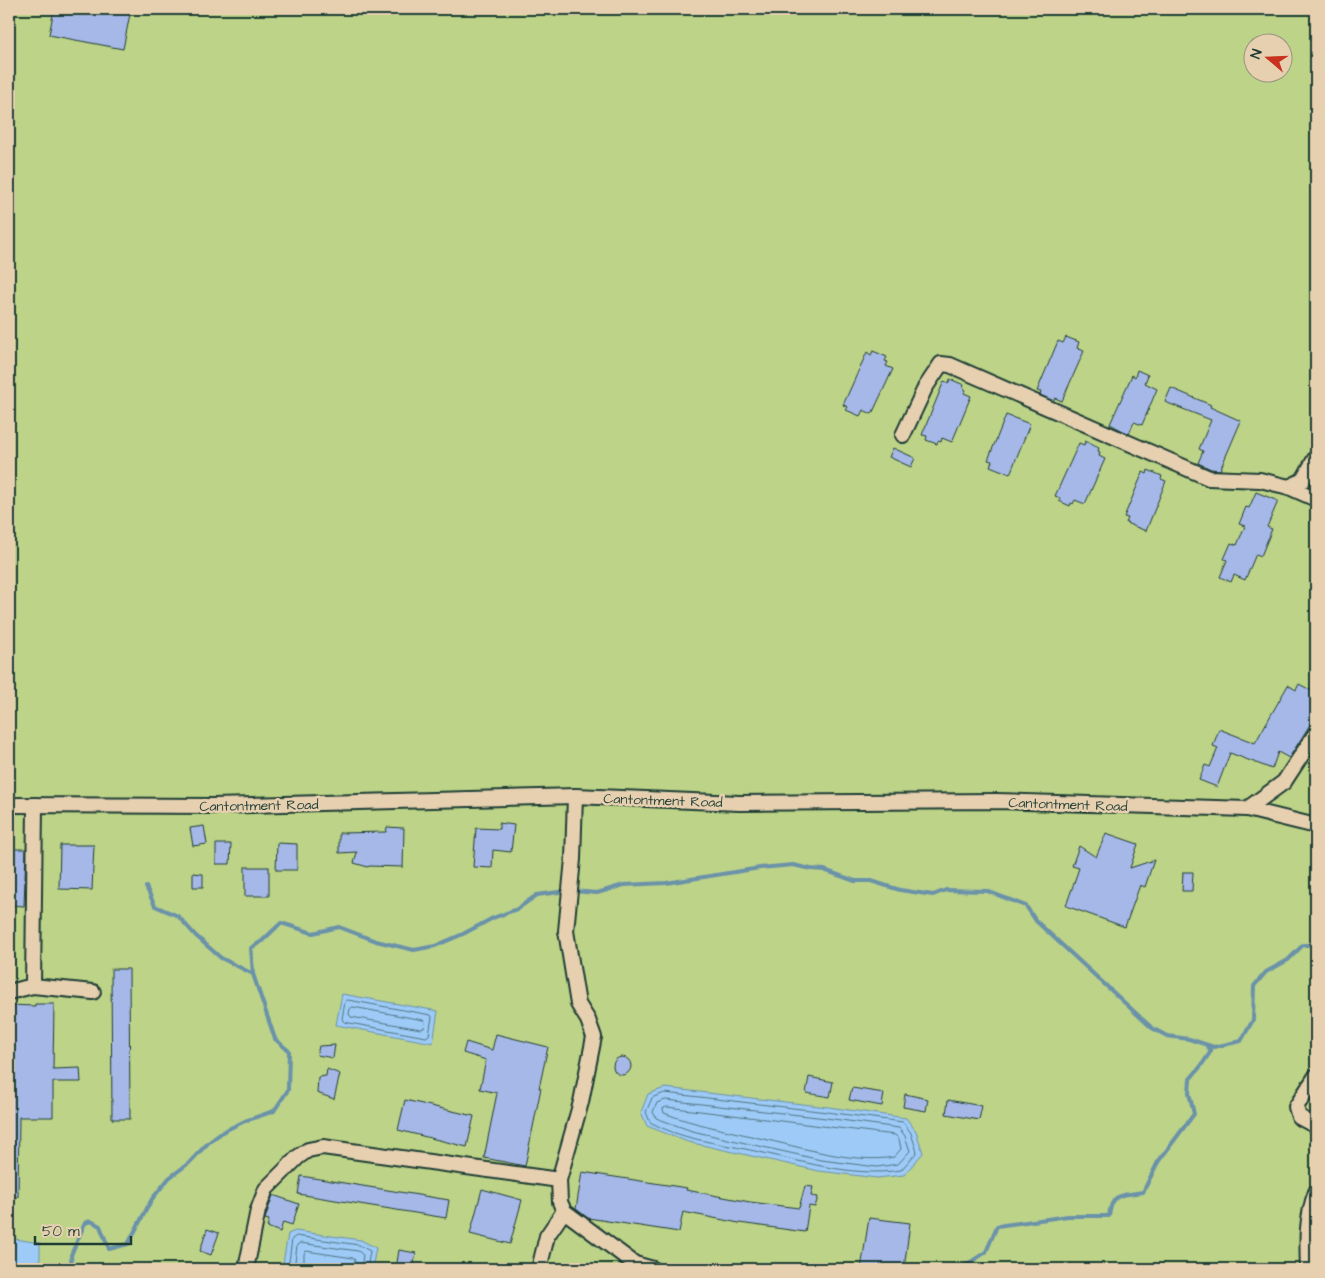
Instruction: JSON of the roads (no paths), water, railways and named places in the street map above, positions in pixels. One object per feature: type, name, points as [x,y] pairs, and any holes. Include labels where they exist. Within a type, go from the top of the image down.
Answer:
[{"type":"street","points":[[903,435],[925,388],[941,364],[950,365],[1209,478],[1260,480],[1289,487],[1316,499]]},
{"type":"street","points":[[1289,487],[1303,480],[1316,458]]},
{"type":"street","points":[[1247,810],[1284,782],[1316,733]]},
{"type":"street","points":[[575,796],[573,859],[566,931],[578,1004],[588,1020],[594,1038],[582,1102],[560,1180],[560,1202],[564,1211],[633,1266],[653,1269]]},
{"type":"street","name":"Cantontment Road","points":[[9,805],[223,806],[575,796],[739,803],[997,802],[1247,810],[1316,826]]},
{"type":"street","points":[[33,986],[35,805]]},
{"type":"street","points":[[9,992],[33,986],[93,992]]},
{"type":"street","points":[[1316,1076],[1296,1107],[1299,1117],[1316,1126]]},
{"type":"street","points":[[246,1269],[258,1210],[266,1189],[298,1157],[308,1150],[323,1147],[560,1180]]},
{"type":"street","points":[[1308,1269],[1307,1230],[1311,1206],[1316,1192]]},
{"type":"street","points":[[539,1269],[547,1236],[564,1211]]},
{"type":"water","points":[[342,994],[438,1011],[433,1043],[336,1025]]},
{"type":"water","points":[[665,1088],[906,1118],[916,1131],[923,1153],[904,1175],[877,1178],[819,1171],[688,1142],[647,1126],[641,1112],[648,1094]]},
{"type":"water","points":[[295,1231],[361,1240],[376,1248],[372,1269],[285,1269],[283,1263],[288,1234]]},
{"type":"water","points":[[9,1238],[40,1243],[40,1265],[38,1269],[9,1269]]},
{"type":"waterway","points":[[573,891],[597,893],[624,885],[666,883],[760,868],[793,865],[824,870],[855,881],[871,881],[900,890],[933,895],[946,890],[987,891],[1026,906],[1036,921],[1152,1028],[1167,1036],[1189,1039],[1214,1047],[1241,1041],[1253,1020],[1254,986],[1266,972],[1288,960],[1303,945],[1316,945]]},
{"type":"waterway","points":[[72,1269],[71,1255],[85,1223],[91,1221],[100,1226],[109,1249],[128,1244],[152,1199],[169,1178],[189,1163],[208,1143],[224,1131],[274,1111],[288,1090],[289,1051],[275,1039],[253,974],[221,958],[196,936],[178,916],[155,906],[146,887]]},
{"type":"waterway","points":[[253,974],[251,948],[262,941],[281,923],[313,933],[339,927],[376,941],[414,950],[435,946],[463,934],[493,918],[517,909],[537,895],[566,891]]},
{"type":"waterway","points":[[960,1269],[986,1252],[997,1226],[1068,1216],[1109,1216],[1110,1208],[1116,1198],[1143,1192],[1158,1162],[1194,1114],[1189,1093],[1190,1079],[1211,1051],[1207,1046]]}]
